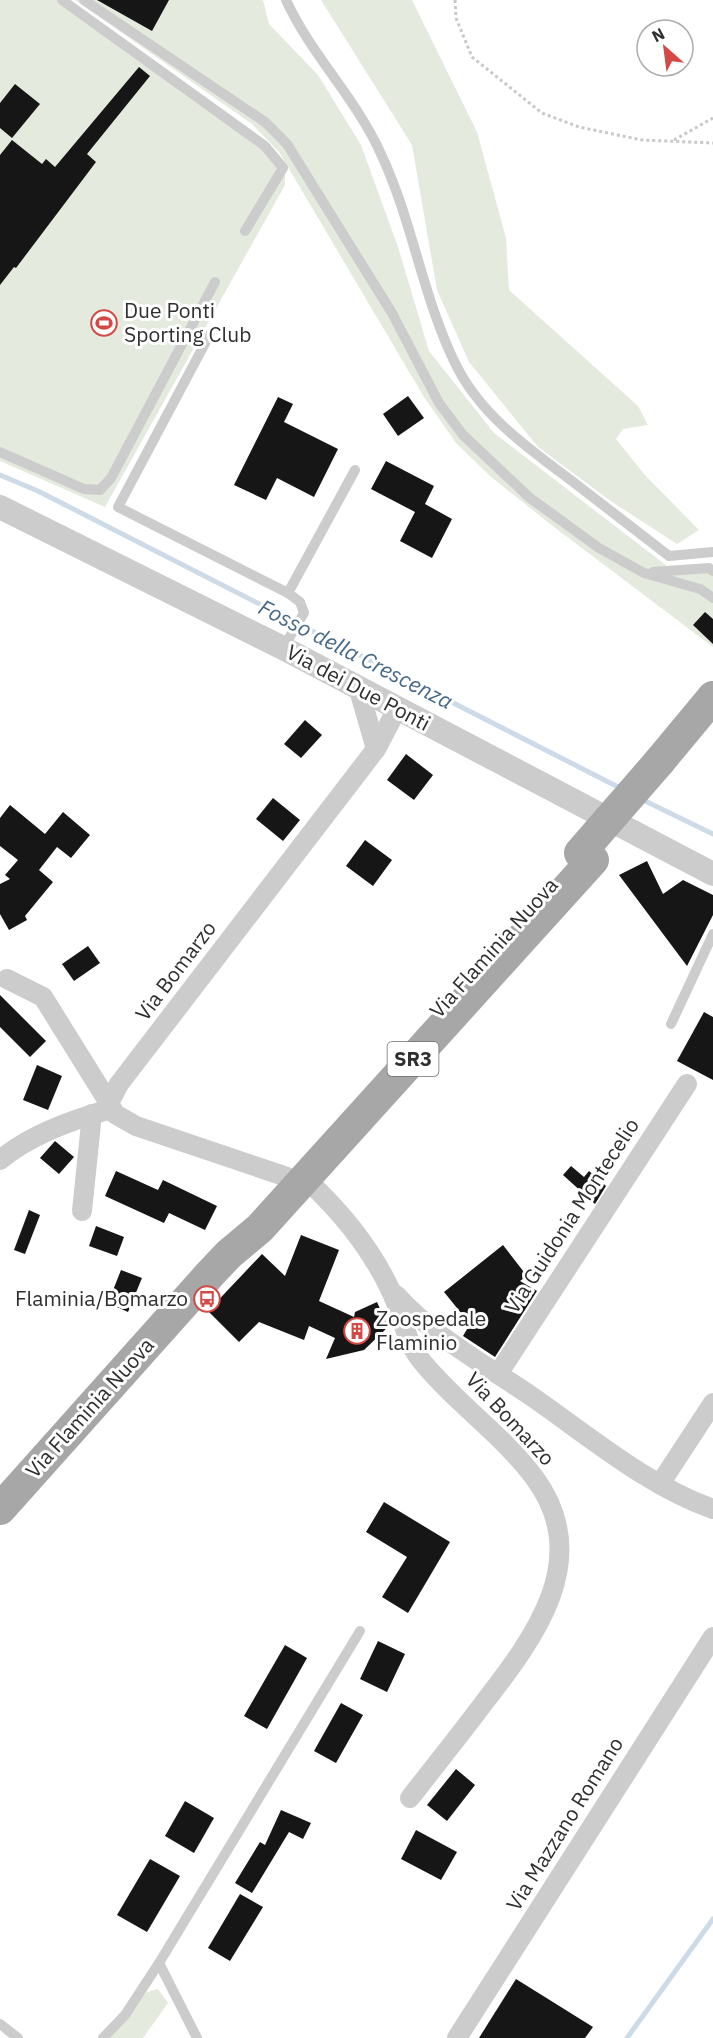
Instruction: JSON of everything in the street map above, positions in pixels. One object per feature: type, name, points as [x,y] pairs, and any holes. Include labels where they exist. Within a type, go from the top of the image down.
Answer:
[{"type":"main road","name":"Via Flaminia Nuova","points":[[666,766],[713,697]]},
{"type":"main road","name":"Via Flaminia Nuova","points":[[0,1509],[229,1254],[242,1231],[296,1178],[666,766],[713,723]]},
{"type":"street","name":"Via dei Due Ponti","points":[[0,507],[287,642],[359,690],[713,874]]},
{"type":"street","points":[[359,690],[376,749]]},
{"type":"street","name":"Via Bomarzo","points":[[397,709],[376,749],[119,1084],[110,1106],[136,1126],[296,1178],[353,1226],[392,1291],[406,1334],[421,1360],[534,1477],[552,1510],[560,1545],[554,1587],[542,1621],[503,1678],[410,1798]]},
{"type":"street","points":[[0,1160],[15,1147],[110,1106],[43,998],[7,979]]},
{"type":"street","name":"Via Guidonia Montecelio","points":[[498,1374],[687,1084]]},
{"type":"street","points":[[82,1211],[92,1114]]},
{"type":"street","name":"Via Bomarzo","points":[[392,1291],[431,1329],[660,1484],[713,1509]]},
{"type":"street","points":[[660,1484],[713,1403]]},
{"type":"street","name":"Via Mazzano Romano","points":[[457,2038],[713,1636]]},
{"type":"lane","points":[[62,0],[265,146],[283,168],[245,231]]},
{"type":"lane","points":[[84,0],[256,116],[287,144],[392,314],[439,403],[463,435],[530,498],[600,548],[644,573],[700,589],[713,598]]},
{"type":"lane","points":[[286,0],[295,20],[354,102],[381,153],[408,220],[439,324],[470,389],[494,418],[543,459],[669,556],[713,552]]},
{"type":"lane","points":[[0,452],[84,489],[100,490],[111,478],[214,282]]},
{"type":"lane","points":[[210,334],[118,507],[288,593],[300,602],[304,613],[287,642]]},
{"type":"lane","points":[[288,593],[355,470]]},
{"type":"lane","points":[[644,573],[709,568],[713,571]]},
{"type":"lane","points":[[671,1024],[713,934]]},
{"type":"lane","points":[[104,2038],[124,2015],[159,1963],[360,1631]]},
{"type":"lane","points":[[159,1963],[197,2038]]},
{"type":"lane","points":[[0,2024],[18,2038]]},
{"type":"path","points":[[455,0],[456,18],[472,57],[542,113],[579,127],[642,140],[713,143]]},
{"type":"path","points":[[672,141],[713,118]]},
{"type":"shaded area","name":"Due Ponti Sporting Club","points":[[0,0],[63,0],[285,167],[285,185],[105,507],[0,461]]},
{"type":"shaded area","points":[[75,0],[263,0],[269,24],[318,75],[361,145],[398,247],[429,351],[494,433],[667,566],[713,565],[713,647],[554,527],[490,476],[456,443],[424,397],[279,152],[252,124]]},
{"type":"shaded area","points":[[321,0],[412,0],[477,132],[506,238],[509,290],[638,406],[648,425],[623,429],[616,439],[644,474],[699,530],[677,544],[612,502],[538,447],[469,362],[437,290],[412,145]]},
{"type":"shaded area","points":[[158,1989],[168,2003],[143,2038],[106,2038],[147,1992]]},
{"type":"building","points":[[97,0],[169,0],[152,31]]},
{"type":"building","points":[[139,67],[150,76],[87,154],[96,162],[16,268],[14,267],[0,285],[0,155],[12,140],[42,164],[46,159],[55,167]]},
{"type":"building","points":[[15,84],[40,104],[12,138],[0,128],[0,103]]},
{"type":"building","points":[[408,396],[424,418],[398,436],[383,414]]},
{"type":"building","points":[[278,397],[293,404],[284,422],[338,449],[314,497],[277,478],[266,500],[234,485]]},
{"type":"building","points":[[386,461],[434,486],[425,504],[452,519],[432,558],[400,541],[415,512],[371,489]]},
{"type":"building","points":[[705,612],[713,619],[713,644],[693,625]]},
{"type":"building","points":[[305,720],[322,735],[301,758],[284,744]]},
{"type":"building","points":[[406,754],[433,775],[414,800],[387,780]]},
{"type":"building","points":[[273,798],[300,820],[283,841],[256,819]]},
{"type":"building","points":[[10,805],[45,834],[63,812],[90,835],[71,858],[57,847],[39,870],[53,882],[25,916],[27,920],[9,930],[0,914],[0,884],[10,879],[5,875],[18,860],[0,846],[0,818]]},
{"type":"building","points":[[365,840],[392,860],[373,886],[346,866]]},
{"type":"building","points":[[647,861],[663,894],[683,880],[713,895],[713,915],[687,966],[619,875]]},
{"type":"building","points":[[88,946],[100,963],[74,981],[62,964]]},
{"type":"building","points":[[0,995],[46,1041],[30,1057],[0,1027]]},
{"type":"building","points":[[704,1012],[713,1017],[713,1080],[677,1061]]},
{"type":"building","points":[[37,1065],[62,1076],[48,1110],[23,1100]]},
{"type":"building","points":[[55,1141],[74,1157],[59,1174],[40,1158]]},
{"type":"building","points":[[571,1166],[584,1177],[589,1171],[606,1186],[595,1204],[563,1175]]},
{"type":"building","points":[[116,1171],[158,1190],[163,1180],[217,1206],[205,1230],[169,1213],[164,1223],[105,1196]]},
{"type":"building","points":[[29,1210],[40,1215],[25,1254],[14,1250]]},
{"type":"building","points":[[96,1226],[124,1237],[117,1256],[89,1246]]},
{"type":"building","points":[[301,1235],[339,1250],[319,1301],[354,1317],[355,1312],[377,1302],[388,1327],[364,1350],[326,1359],[335,1338],[309,1326],[304,1340],[259,1322],[239,1342],[208,1311],[262,1254],[285,1276]]},
{"type":"building","points":[[503,1245],[527,1276],[520,1281],[537,1291],[495,1357],[463,1336],[470,1324],[444,1292]]},
{"type":"building","points":[[121,1270],[142,1278],[128,1312],[108,1303]]},
{"type":"building","points":[[384,1502],[450,1542],[408,1613],[382,1597],[407,1557],[366,1532]]},
{"type":"building","points":[[378,1641],[405,1654],[387,1692],[360,1679]]},
{"type":"building","points":[[285,1645],[307,1658],[267,1729],[244,1716]]},
{"type":"building","points":[[341,1703],[363,1715],[336,1763],[314,1751]]},
{"type":"building","points":[[456,1769],[475,1785],[447,1821],[427,1805]]},
{"type":"building","points":[[185,1801],[214,1818],[194,1853],[165,1836]]},
{"type":"building","points":[[281,1810],[311,1823],[303,1839],[289,1832],[252,1893],[235,1883],[260,1842],[265,1845]]},
{"type":"building","points":[[416,1830],[457,1852],[441,1880],[401,1859]]},
{"type":"building","points":[[150,1859],[180,1876],[147,1932],[117,1915]]},
{"type":"building","points":[[240,1894],[263,1907],[230,1961],[208,1948]]},
{"type":"building","points":[[516,1979],[593,2027],[585,2038],[479,2038]]},
{"type":"waterway","name":"Fosso della Crescenza","points":[[0,475],[38,491],[622,789]]},
{"type":"waterway","name":"Fosso della Crescenza","points":[[641,799],[713,834]]},
{"type":"waterway","points":[[627,2038],[713,1919]]},
{"type":"place","name":"Due Ponti Sporting Club","points":[[104,323]]},
{"type":"place","name":"Flaminia/Bomarzo","points":[[207,1299]]},
{"type":"place","name":"Zoospedale Flaminio","points":[[357,1331]]}]
